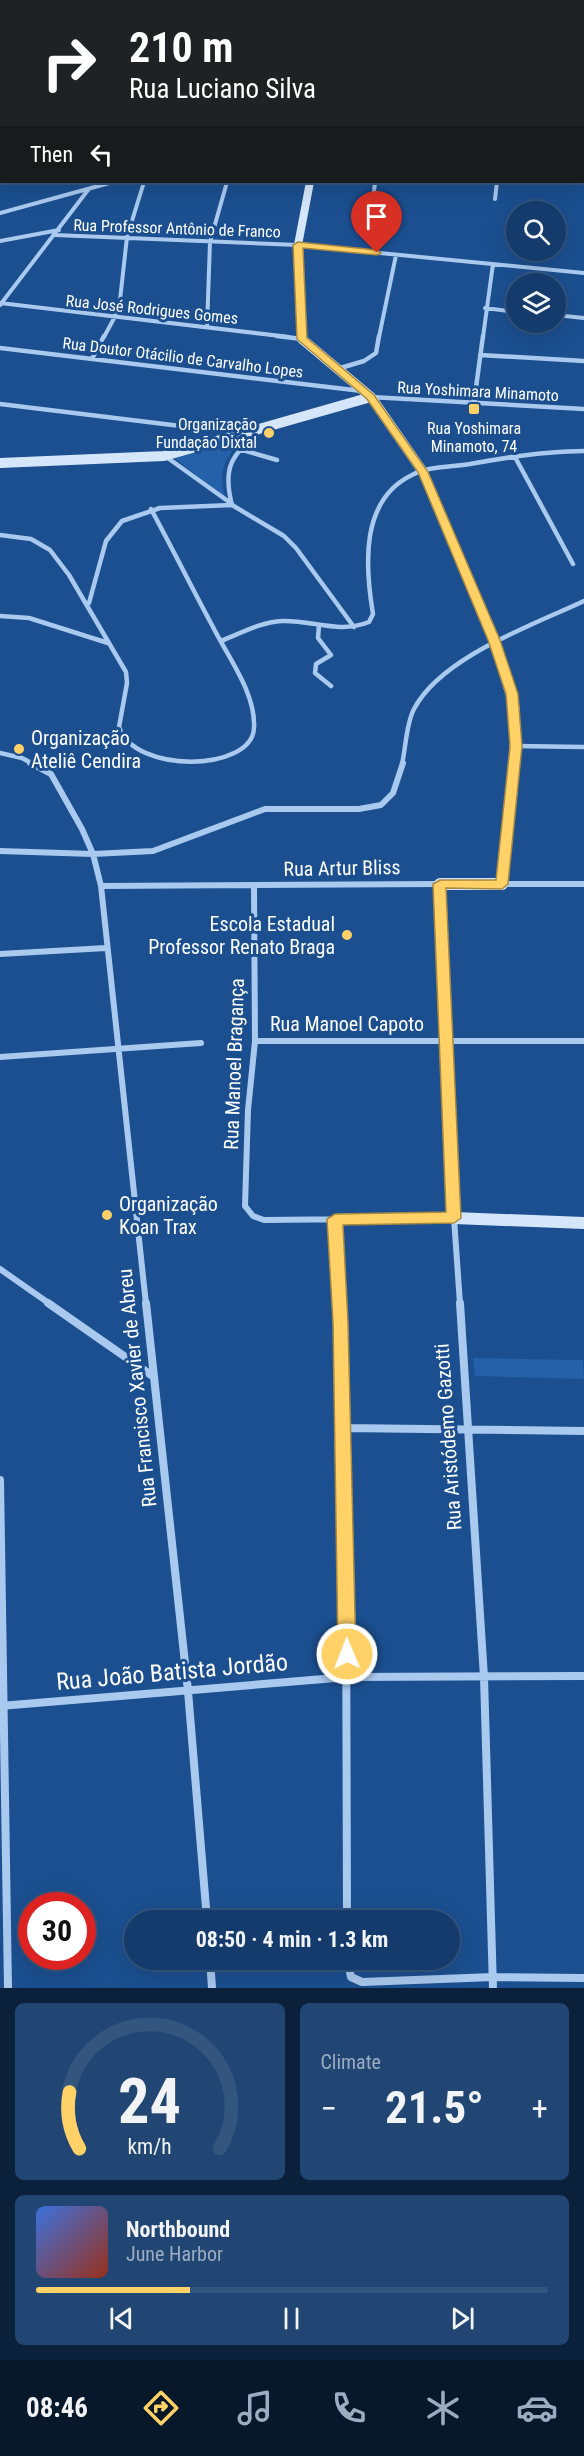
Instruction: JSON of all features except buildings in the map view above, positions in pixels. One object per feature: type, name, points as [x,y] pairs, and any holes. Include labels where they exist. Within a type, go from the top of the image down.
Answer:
[{"type":"street","points":[[0,213],[109,183]]},
{"type":"street","points":[[92,359],[117,317],[127,237],[144,183]]},
{"type":"street","points":[[207,327],[210,242],[227,183]]},
{"type":"street","points":[[310,183],[298,245],[302,339],[367,394],[423,472],[494,640],[512,694],[516,746],[502,884]]},
{"type":"street","points":[[371,221],[375,183]]},
{"type":"street","points":[[495,199],[497,183]]},
{"type":"street","points":[[0,304],[55,236],[88,189]]},
{"type":"street","points":[[0,241],[59,230]]},
{"type":"street","name":"Rua Professor Antônio de Franco","points":[[55,236],[298,245],[584,273]]},
{"type":"street","points":[[335,369],[364,361],[376,353],[396,255]]},
{"type":"street","points":[[474,402],[485,308],[493,264]]},
{"type":"street","name":"Rua José Rodrigues Gomes","points":[[0,304],[302,339]]},
{"type":"street","points":[[485,308],[506,311]]},
{"type":"street","points":[[566,316],[584,318]]},
{"type":"street","name":"Rua Doutor Otácilio de Carvalho Lopes","points":[[0,348],[367,394]]},
{"type":"street","points":[[480,355],[584,361]]},
{"type":"street","points":[[0,463],[164,456],[261,429],[367,394]]},
{"type":"street","name":"Rua Yoshimara Minamoto","points":[[367,394],[584,409]]},
{"type":"street","points":[[0,404],[244,434]]},
{"type":"street","points":[[232,505],[225,475],[230,459],[261,429]]},
{"type":"street","points":[[239,449],[277,460]]},
{"type":"street","points":[[221,641],[271,622],[296,621],[354,627],[364,625],[372,618],[366,565],[372,524],[379,507],[403,481],[423,472],[515,457],[584,450]]},
{"type":"street","points":[[164,456],[232,505],[284,536],[296,548],[354,627]]},
{"type":"street","points":[[515,457],[573,564]]},
{"type":"street","points":[[89,603],[111,532],[128,518],[151,510],[174,506],[232,505]]},
{"type":"street","points":[[0,535],[31,540],[50,550],[89,603],[108,643],[124,666],[128,680],[119,713],[121,734],[136,750],[148,757],[184,762],[225,757],[246,748],[252,742],[255,725],[250,699],[151,510]]},
{"type":"street","points":[[0,851],[93,854],[144,852],[167,848],[265,809],[359,809],[381,805],[393,793],[400,776],[413,711],[418,700],[427,690],[478,649],[584,601]]},
{"type":"street","points":[[0,616],[29,618],[108,643]]},
{"type":"street","points":[[319,625],[318,638],[331,655],[316,664],[315,673],[331,686]]},
{"type":"street","points":[[516,746],[584,747]]},
{"type":"street","name":"Rua Francisco Xavier de Abreu","points":[[0,753],[22,758],[51,774],[93,854],[100,886],[188,1691],[206,1910]]},
{"type":"street","name":"Rua Aristódemo Gazotti","points":[[440,884],[454,1218],[466,1430],[484,1677],[493,1988]]},
{"type":"street","name":"Rua Artur Bliss","points":[[100,886],[584,884]]},
{"type":"street","name":"Rua Manoel Bragança","points":[[254,887],[255,1041],[248,1110],[245,1206],[253,1216],[264,1220],[335,1219]]},
{"type":"street","points":[[0,954],[106,948]]},
{"type":"street","name":"Rua Manoel Capoto","points":[[255,1041],[584,1041]]},
{"type":"street","points":[[0,1058],[201,1043]]},
{"type":"street","points":[[347,1910],[348,1677],[343,1428],[335,1219],[454,1218],[584,1223]]},
{"type":"street","points":[[0,1269],[154,1377]]},
{"type":"street","points":[[343,1428],[584,1431]]},
{"type":"street","points":[[0,1480],[8,1988]]},
{"type":"street","name":"Rua João Batista Jordão","points":[[2,1705],[348,1677],[584,1676]]},
{"type":"street","points":[[211,1970],[212,1988]]},
{"type":"street","points":[[349,1970],[351,1977],[362,1982],[493,1977],[584,1978]]},
{"type":"shaded area","points":[[243,438],[225,464],[222,478],[225,497],[173,457]]},
{"type":"shaded area","points":[[473,1358],[583,1360],[584,1379],[475,1376]]},
{"type":"place","name":"Rua Yoshimara Minamoto, 74","points":[[474,409]]},
{"type":"place","name":"Organização Fundação Dixtal","points":[[269,433]]},
{"type":"place","name":"Organização Ateliê Cendira","points":[[19,749]]},
{"type":"place","name":"Escola Estadual Professor Renato Braga","points":[[347,935]]},
{"type":"place","name":"Organização Koan Trax","points":[[107,1215]]},
{"type":"route","points":[[347,1654],[341,1322],[335,1219],[454,1218],[440,884],[502,884],[516,746],[515,709],[512,694],[494,640],[423,472],[371,397],[302,339],[298,245],[377,253]]}]
